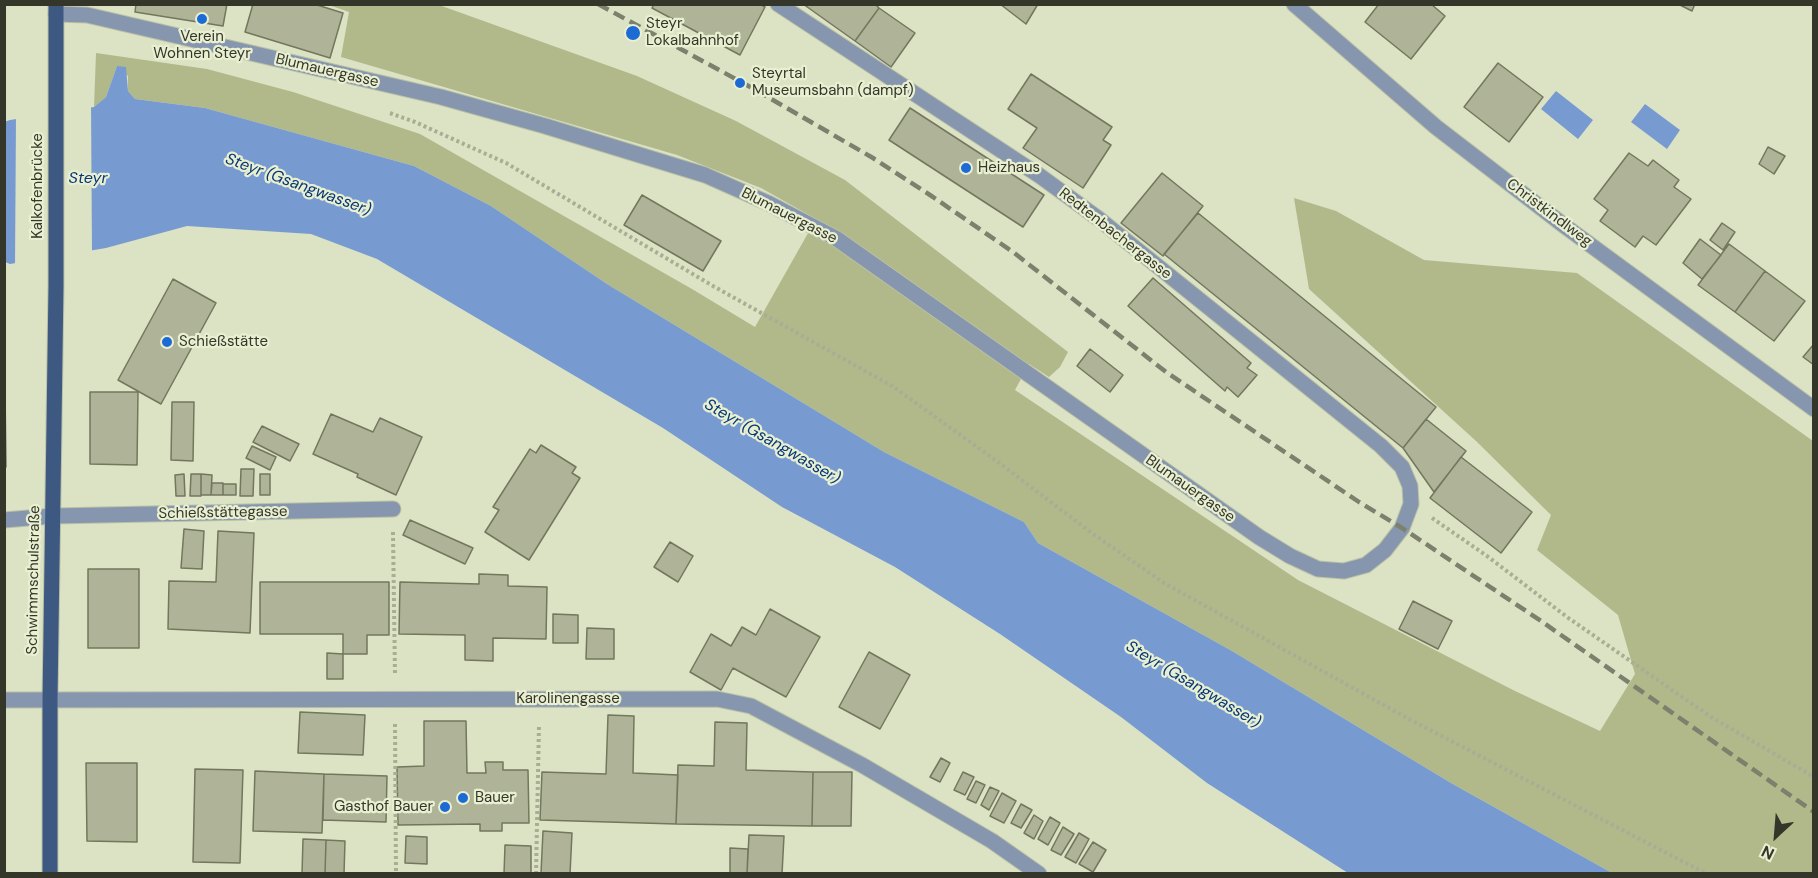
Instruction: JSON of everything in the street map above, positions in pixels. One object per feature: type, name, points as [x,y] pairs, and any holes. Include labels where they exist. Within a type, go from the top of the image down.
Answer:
[{"type":"main road","name":"Kalkofenbrücke","points":[[56,9],[56,286]]},
{"type":"main road","name":"Schwimmschulstraße","points":[[50,873],[56,286]]},
{"type":"street","name":"Redtenbachergasse","points":[[778,4],[1040,176],[1099,219],[1381,446],[1402,467],[1410,486],[1411,504]]},
{"type":"street","name":"Christkindlweg","points":[[1294,4],[1436,127],[1566,227],[1814,409]]},
{"type":"street","name":"Blumauergasse","points":[[56,9],[441,97],[694,171],[737,189],[837,239],[1259,537],[1290,556],[1318,569],[1344,571],[1366,565],[1385,550],[1402,528],[1411,504]]},
{"type":"street","name":"Schießstättegasse","points":[[4,520],[53,516],[393,509]]},
{"type":"street","name":"Karolinengasse","points":[[4,700],[717,699],[751,706],[862,765],[992,841],[1039,873]]},
{"type":"path","points":[[385,111],[506,163],[712,286],[892,386],[1093,534],[1164,583],[1407,718],[1707,873]]},
{"type":"path","points":[[1411,504],[1487,556],[1567,617],[1711,717],[1814,777]]},
{"type":"path","points":[[536,873],[540,699]]},
{"type":"green space","points":[[329,5],[439,5],[637,76],[736,121],[845,180],[1068,352],[1060,367],[1049,377],[1029,364],[1015,390],[1298,580],[1515,691],[1600,731],[1635,674],[1618,615],[1537,550],[1551,515],[1476,441],[1309,289],[1294,198],[1336,211],[1424,260],[1577,273],[1813,441],[1813,873],[1612,873],[1451,783],[1232,651],[1038,543],[1024,522],[884,452],[607,284],[491,206],[414,166],[205,108],[135,99],[128,91],[128,76],[117,66],[106,97],[94,107],[96,53],[207,69],[293,92],[420,134],[755,327],[816,219],[761,188],[677,155],[341,57],[349,12]]},
{"type":"water","name":"Steyr","points":[[117,66],[126,67],[128,91],[135,99],[205,108],[414,166],[491,206],[607,284],[884,452],[1024,522],[1038,543],[1232,651],[1451,783],[1612,873],[1348,873],[1207,783],[1121,717],[1000,634],[895,567],[782,507],[663,428],[377,259],[311,234],[187,226],[106,248],[10,264],[5,262],[4,122],[94,107],[106,97]]},
{"type":"water","points":[[1556,91],[1593,120],[1578,139],[1541,109]]},
{"type":"water","points":[[1645,104],[1680,130],[1667,149],[1631,122]]},
{"type":"pier","points":[[91,104],[92,253],[15,266],[16,116]]},
{"type":"building","name":"Verein Wohnen Steyr","points":[[136,4],[227,4],[223,26],[135,12]]},
{"type":"building","points":[[253,4],[314,4],[343,13],[330,58],[245,32]]},
{"type":"building","name":"Steyr Lokalbahnhof","points":[[654,4],[760,4],[765,7],[740,55],[652,8]]},
{"type":"building","points":[[803,4],[875,4],[879,8],[855,41]]},
{"type":"building","points":[[1000,4],[1038,4],[1026,24]]},
{"type":"building","points":[[1379,4],[1431,4],[1445,16],[1411,59],[1365,22]]},
{"type":"building","points":[[1678,4],[1695,4],[1692,11]]},
{"type":"building","points":[[879,8],[915,33],[891,67],[855,41]]},
{"type":"building","points":[[1498,63],[1543,97],[1509,142],[1464,107]]},
{"type":"building","points":[[1031,74],[1112,127],[1103,140],[1111,145],[1083,188],[1023,148],[1037,128],[1008,109]]},
{"type":"building","name":"Heizhaus","points":[[910,108],[1044,195],[1023,227],[889,140]]},
{"type":"building","points":[[1768,147],[1785,156],[1774,174],[1759,164]]},
{"type":"building","points":[[1629,153],[1648,166],[1653,160],[1679,180],[1674,187],[1691,199],[1656,245],[1643,236],[1635,247],[1600,221],[1608,210],[1594,199]]},
{"type":"building","points":[[1162,173],[1203,206],[1163,256],[1121,223]]},
{"type":"building","points":[[642,195],[721,241],[703,271],[624,225]]},
{"type":"building","points":[[1198,213],[1436,407],[1403,448],[1164,254]]},
{"type":"building","points":[[1722,223],[1735,232],[1723,250],[1710,240]]},
{"type":"building","points":[[1700,239],[1721,255],[1702,279],[1683,263]]},
{"type":"building","points":[[1729,244],[1765,271],[1735,312],[1698,285]]},
{"type":"building","points":[[1765,271],[1805,301],[1774,341],[1735,312]]},
{"type":"building","points":[[1153,278],[1251,363],[1247,368],[1257,375],[1238,397],[1227,387],[1225,391],[1128,306]]},
{"type":"building","name":"Schießstätte","points":[[173,279],[216,303],[161,404],[118,380]]},
{"type":"building","points":[[1814,344],[1814,365],[1803,357]]},
{"type":"building","points":[[1090,349],[1123,375],[1110,392],[1077,366]]},
{"type":"building","points":[[5,389],[6,467],[4,467]]},
{"type":"building","points":[[90,392],[138,392],[137,465],[90,464]]},
{"type":"building","points":[[172,402],[194,402],[193,461],[171,460]]},
{"type":"building","points":[[331,414],[373,432],[380,418],[422,437],[396,495],[357,477],[358,474],[313,454]]},
{"type":"building","points":[[1426,419],[1466,451],[1434,492],[1403,448]]},
{"type":"building","points":[[262,426],[299,444],[290,461],[253,442]]},
{"type":"building","points":[[541,445],[576,467],[572,473],[580,478],[529,560],[485,532],[499,510],[493,507],[530,449],[536,453]]},
{"type":"building","points":[[252,446],[276,457],[270,470],[246,458]]},
{"type":"building","points":[[1461,457],[1532,512],[1501,553],[1430,498]]},
{"type":"building","points":[[241,469],[254,469],[253,496],[240,496]]},
{"type":"building","points":[[184,474],[185,496],[176,496],[175,475]]},
{"type":"building","points":[[191,474],[201,474],[201,496],[190,496]]},
{"type":"building","points":[[201,474],[212,475],[211,495],[201,495]]},
{"type":"building","points":[[260,474],[270,474],[270,495],[260,495]]},
{"type":"building","points":[[212,483],[223,483],[223,495],[211,495]]},
{"type":"building","points":[[223,484],[236,484],[236,495],[223,495]]},
{"type":"building","points":[[410,520],[473,548],[465,564],[403,535]]},
{"type":"building","points":[[184,529],[204,531],[202,569],[181,568]]},
{"type":"building","points":[[218,531],[254,533],[250,633],[168,629],[169,581],[216,582]]},
{"type":"building","points":[[670,542],[693,556],[678,582],[654,567]]},
{"type":"building","points":[[88,569],[139,569],[139,648],[88,648]]},
{"type":"building","points":[[479,574],[508,575],[508,586],[547,587],[546,639],[493,638],[493,661],[465,660],[465,635],[399,634],[400,582],[479,584]]},
{"type":"building","points":[[260,582],[389,582],[389,635],[367,635],[367,654],[343,654],[343,634],[260,634]]},
{"type":"building","points":[[1413,601],[1452,621],[1438,649],[1399,629]]},
{"type":"building","points":[[770,609],[820,637],[786,697],[733,668],[721,690],[690,672],[711,634],[731,646],[742,627],[756,635]]},
{"type":"building","points":[[553,614],[578,615],[578,643],[553,643]]},
{"type":"building","points":[[587,628],[614,629],[614,659],[586,659]]},
{"type":"building","points":[[869,652],[910,675],[880,729],[839,707]]},
{"type":"building","points":[[327,653],[343,654],[343,679],[327,679]]},
{"type":"building","points":[[300,712],[365,715],[363,755],[298,753]]},
{"type":"building","points":[[608,715],[634,716],[633,773],[678,775],[676,824],[540,820],[542,772],[606,774]]},
{"type":"building","name":"Bauer","points":[[424,721],[466,721],[467,773],[486,773],[485,762],[503,762],[503,770],[528,770],[529,823],[502,823],[502,831],[480,831],[480,824],[398,825],[397,767],[424,766]]},
{"type":"building","points":[[715,722],[747,723],[746,770],[813,772],[812,826],[676,824],[678,765],[714,766]]},
{"type":"building","points":[[941,758],[950,763],[940,782],[930,777]]},
{"type":"building","points":[[86,763],[137,763],[137,842],[87,841]]},
{"type":"building","points":[[195,769],[243,770],[240,863],[193,862]]},
{"type":"building","points":[[255,771],[324,774],[322,833],[253,831]]},
{"type":"building","points":[[813,772],[852,772],[851,826],[812,826]]},
{"type":"building","points":[[963,772],[974,777],[965,795],[954,790]]},
{"type":"building","points":[[324,774],[387,776],[386,822],[323,820]]},
{"type":"building","points":[[976,781],[985,785],[976,803],[967,799]]},
{"type":"building","points":[[990,787],[999,791],[989,810],[981,805]]},
{"type":"building","points":[[1002,793],[1016,801],[1004,823],[990,816]]},
{"type":"building","points":[[1021,804],[1032,810],[1021,828],[1011,823]]},
{"type":"building","points":[[1034,815],[1043,821],[1034,839],[1024,833]]},
{"type":"building","points":[[1050,817],[1060,823],[1048,845],[1038,839]]},
{"type":"building","points":[[1063,827],[1074,834],[1061,855],[1051,850]]},
{"type":"building","points":[[543,831],[572,833],[570,874],[541,873]]},
{"type":"building","points":[[1079,833],[1089,839],[1076,863],[1065,857]]},
{"type":"building","points":[[749,835],[784,836],[782,874],[747,874]]},
{"type":"building","points":[[406,836],[427,837],[427,864],[405,863]]},
{"type":"building","points":[[303,839],[326,840],[325,874],[302,874]]},
{"type":"building","points":[[326,840],[345,841],[344,874],[325,874]]},
{"type":"building","points":[[1093,842],[1106,850],[1093,872],[1079,864]]},
{"type":"building","points":[[505,845],[531,846],[531,874],[504,874]]},
{"type":"building","points":[[730,848],[748,849],[747,874],[730,874]]},
{"type":"railway","points":[[598,4],[754,89],[873,158],[933,197],[1013,252],[1166,372],[1541,621],[1814,812]]},
{"type":"place","name":"Verein Wohnen Steyr","points":[[202,19]]},
{"type":"place","name":"Steyr Lokalbahnhof","points":[[633,33]]},
{"type":"place","name":"Steyrtal Museumsbahn (dampf)","points":[[740,83]]},
{"type":"place","name":"Heizhaus","points":[[966,168]]},
{"type":"place","name":"Schießstätte","points":[[167,342]]},
{"type":"place","name":"Bauer","points":[[463,798]]},
{"type":"place","name":"Gasthof Bauer","points":[[445,807]]},
{"type":"water label","name":"Steyr (Gsangwasser)","points":[[298,185]]},
{"type":"water label","name":"Steyr (Gsangwasser)","points":[[772,442]]},
{"type":"water label","name":"Steyr (Gsangwasser)","points":[[1193,685]]}]
